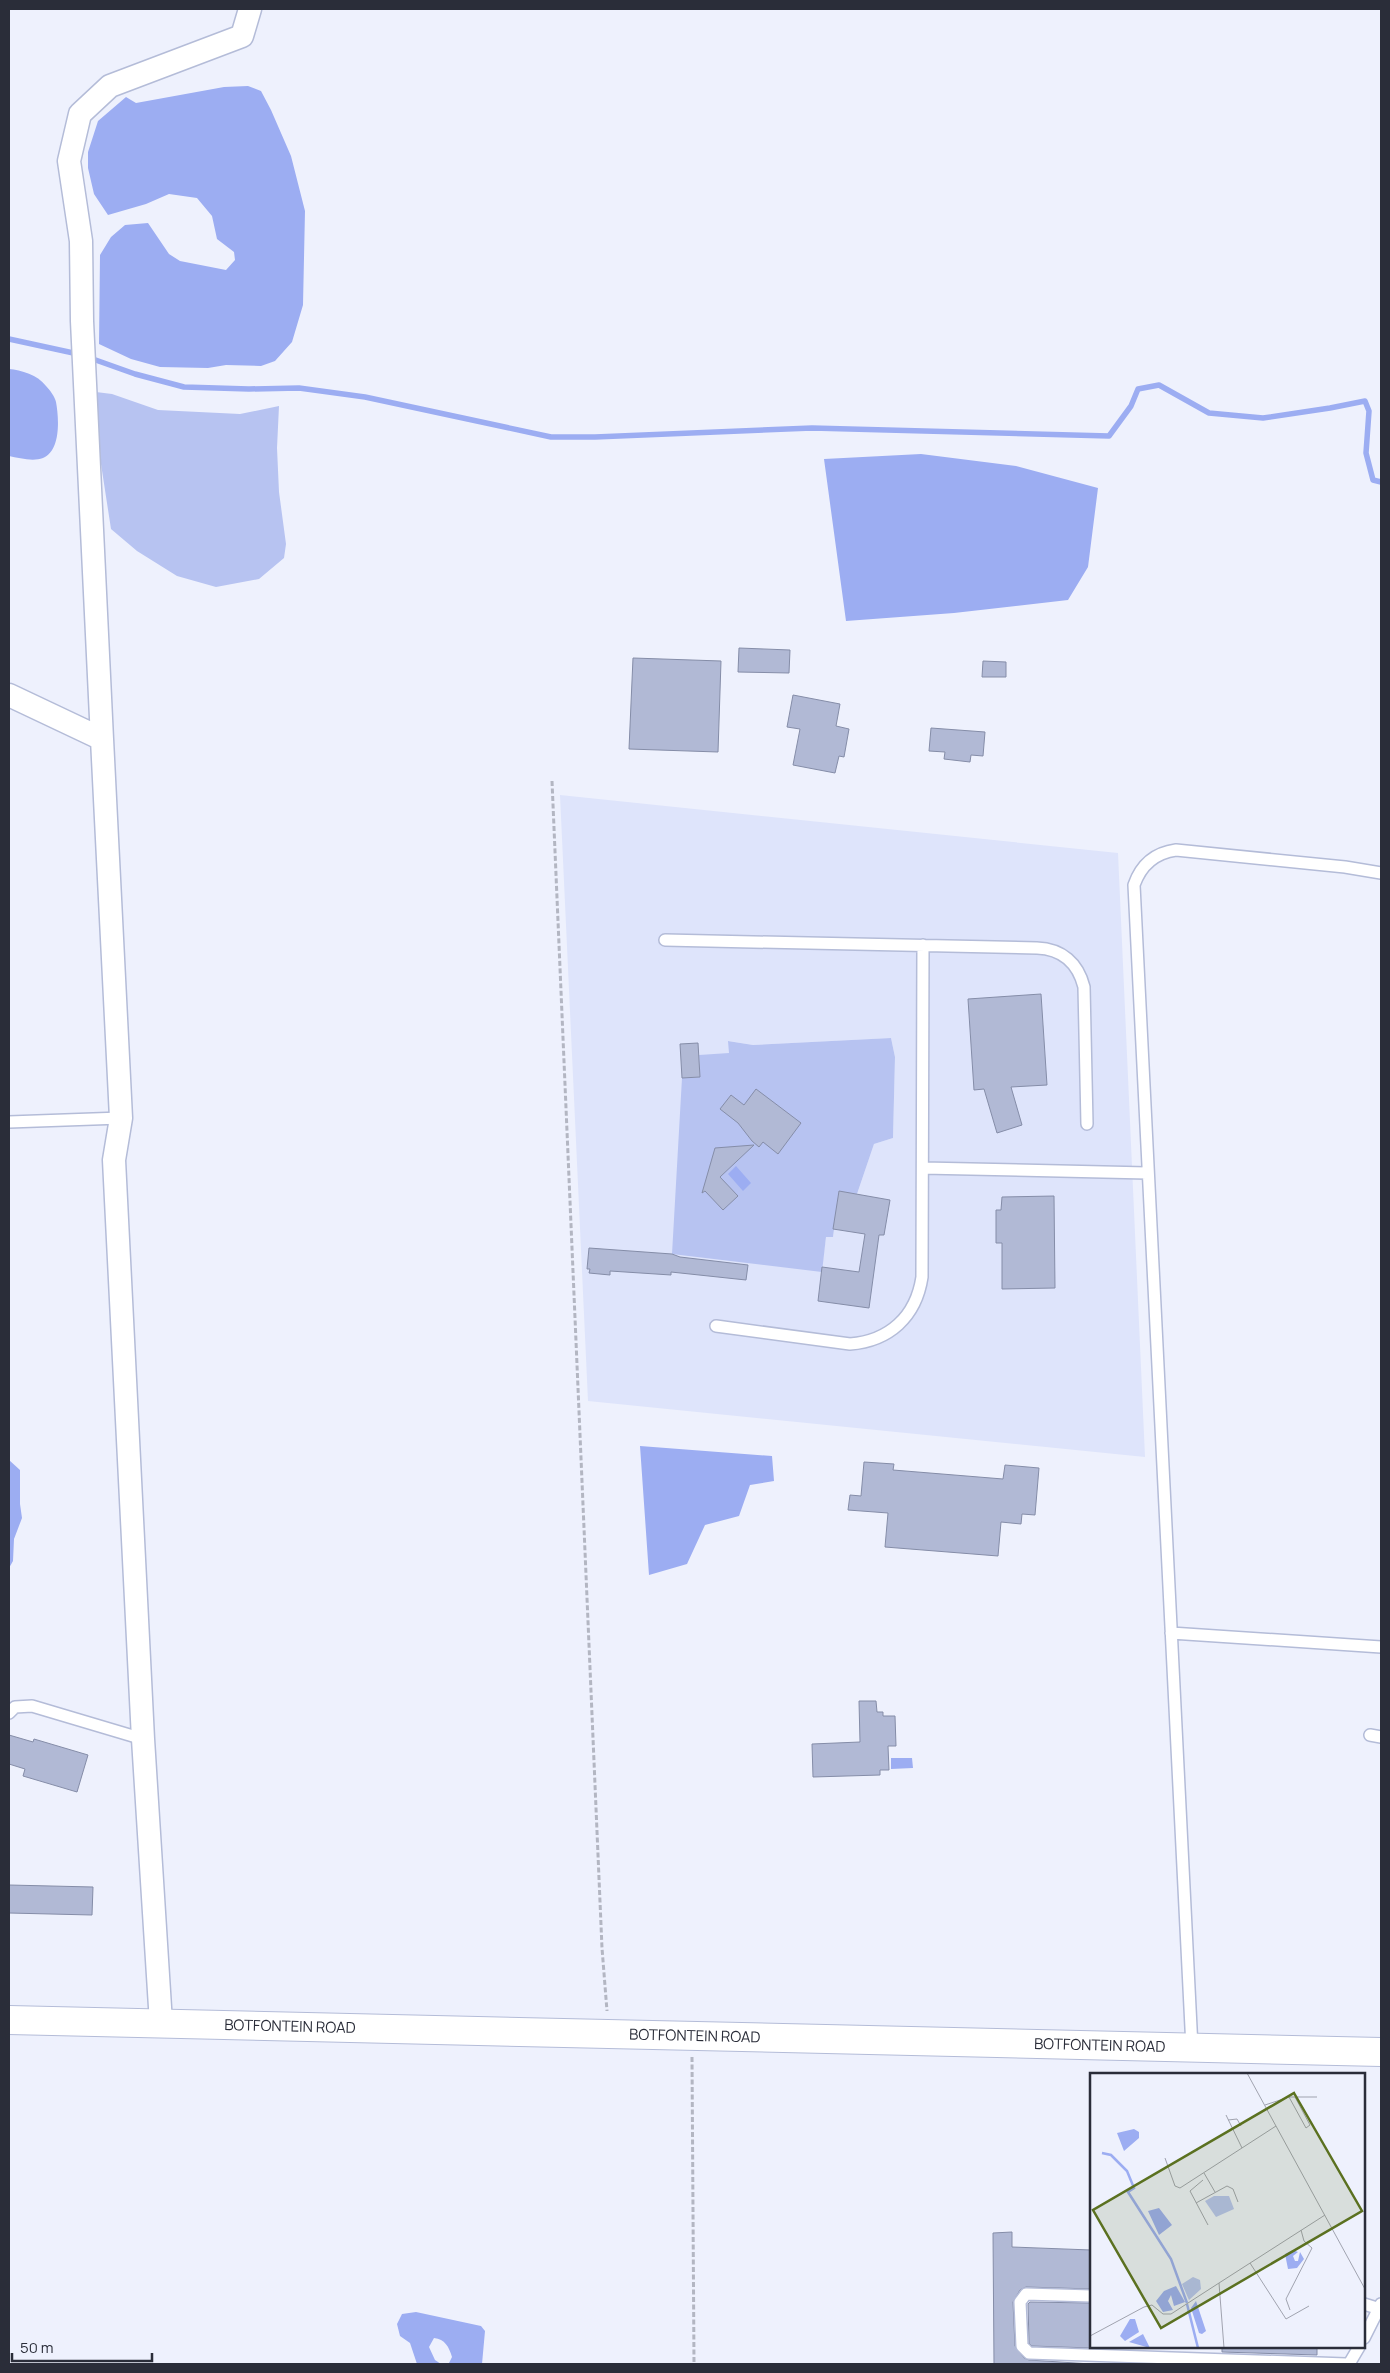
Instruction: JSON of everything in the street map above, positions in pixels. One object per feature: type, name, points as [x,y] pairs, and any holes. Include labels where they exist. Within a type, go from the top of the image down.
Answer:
[{"type":"main road","name":"BOTFONTEIN ROAD","points":[[9,2020],[1381,2052]]},
{"type":"street","points":[[162,2023],[143,1739],[114,1160],[121,1118],[82,321],[81,241],[69,161],[80,114],[110,86],[242,36],[250,9]]},
{"type":"street","points":[[9,695],[102,740]]},
{"type":"lane","points":[[1192,2048],[1134,886],[1142,868],[1158,855],[1176,850],[1346,867],[1381,873]]},
{"type":"lane","points":[[665,940],[1046,948],[1064,955],[1078,968],[1084,987],[1087,1124]]},
{"type":"lane","points":[[716,1326],[850,1344],[875,1340],[897,1327],[909,1314],[917,1300],[922,1278],[923,945]]},
{"type":"lane","points":[[9,1122],[121,1118]]},
{"type":"lane","points":[[923,1168],[1148,1173]]},
{"type":"lane","points":[[1171,1633],[1381,1648]]},
{"type":"lane","points":[[9,1713],[15,1707],[32,1706],[143,1739]]},
{"type":"lane","points":[[1090,2296],[1026,2294],[1020,2302],[1022,2346],[1024,2350],[1029,2353],[1348,2364],[1358,2348]]},
{"type":"lane","points":[[1365,2304],[1380,2306],[1365,2336]]},
{"type":"path","points":[[552,781],[602,1948],[609,2034]]},
{"type":"path","points":[[692,2036],[694,2364]]},
{"type":"shaded area","points":[[248,86],[261,91],[271,110],[291,156],[305,211],[303,305],[292,342],[275,361],[261,366],[226,365],[208,368],[160,367],[131,359],[99,344],[100,255],[111,237],[125,225],[148,223],[169,254],[180,261],[226,270],[235,260],[234,252],[217,239],[212,216],[197,198],[169,194],[146,204],[108,215],[94,194],[88,168],[88,152],[98,121],[126,97],[136,103],[224,87]]},
{"type":"shaded area","points":[[9,369],[24,372],[39,379],[49,389],[55,400],[58,425],[56,441],[53,449],[43,458],[30,460],[9,456]]},
{"type":"shaded area","points":[[96,392],[112,394],[158,410],[240,414],[279,406],[277,448],[279,492],[286,544],[284,558],[259,579],[216,587],[177,576],[137,551],[111,529],[97,438]]},
{"type":"shaded area","points":[[921,454],[1016,466],[1098,488],[1088,567],[1068,600],[954,613],[846,621],[824,459]]},
{"type":"shaded area","points":[[560,795],[1118,853],[1145,1457],[588,1401]],"holes":[[[891,1038],[895,1057],[893,1138],[874,1144],[857,1194],[839,1191],[833,1237],[826,1237],[822,1267],[682,1078],[700,1077],[729,1053],[729,1041],[753,1045]]]},
{"type":"shaded area","points":[[891,1038],[895,1057],[893,1138],[874,1144],[857,1194],[839,1192],[833,1237],[826,1237],[822,1272],[672,1254],[682,1078],[700,1077],[699,1055],[729,1053],[728,1041],[753,1045]]},
{"type":"shaded area","points":[[736,1166],[751,1183],[743,1191],[728,1174]]},
{"type":"shaded area","points":[[640,1446],[772,1456],[774,1481],[750,1485],[739,1516],[705,1525],[687,1564],[649,1575]]},
{"type":"shaded area","points":[[9,1460],[20,1470],[22,1518],[14,1539],[13,1561],[9,1568]]},
{"type":"shaded area","points":[[891,1758],[912,1758],[913,1768],[891,1769]]},
{"type":"shaded area","points":[[416,2312],[481,2326],[485,2331],[482,2364],[443,2364],[449,2363],[452,2357],[451,2353],[444,2342],[434,2338],[429,2347],[435,2360],[441,2364],[417,2364],[410,2343],[400,2336],[397,2324],[402,2314]]},
{"type":"building","points":[[739,648],[790,650],[789,673],[738,672]]},
{"type":"building","points":[[633,658],[721,661],[718,752],[629,749]]},
{"type":"building","points":[[983,661],[1006,662],[1006,677],[982,677]]},
{"type":"building","points":[[793,695],[840,704],[836,726],[849,729],[844,757],[839,756],[835,773],[793,765],[800,729],[787,727]]},
{"type":"building","points":[[931,728],[985,732],[983,756],[971,755],[970,762],[944,759],[945,752],[929,751]]},
{"type":"building","points":[[1041,994],[1047,1085],[1011,1087],[1022,1125],[997,1133],[984,1089],[974,1090],[968,999]]},
{"type":"building","points":[[698,1043],[700,1077],[682,1078],[680,1044]]},
{"type":"building","points":[[756,1089],[801,1123],[778,1154],[763,1142],[759,1147],[738,1123],[720,1109],[731,1095],[744,1105]]},
{"type":"building","points":[[754,1145],[720,1177],[738,1196],[723,1210],[705,1191],[702,1193],[715,1148]]},
{"type":"building","points":[[839,1191],[890,1200],[884,1235],[879,1235],[869,1308],[818,1301],[822,1267],[859,1272],[865,1234],[833,1229]]},
{"type":"building","points":[[1054,1196],[1055,1288],[1002,1289],[1002,1243],[996,1243],[996,1210],[1001,1210],[1002,1197]]},
{"type":"building","points":[[589,1248],[672,1254],[680,1257],[748,1265],[746,1280],[671,1272],[671,1275],[610,1271],[610,1275],[589,1273],[590,1269],[587,1269]]},
{"type":"building","points":[[864,1462],[894,1464],[893,1470],[1003,1479],[1005,1465],[1039,1468],[1035,1515],[1022,1514],[1021,1524],[1001,1522],[998,1556],[885,1547],[888,1513],[848,1510],[850,1495],[861,1496]]},
{"type":"building","points":[[859,1701],[876,1701],[877,1712],[883,1712],[883,1716],[895,1716],[896,1746],[888,1746],[889,1770],[880,1770],[880,1775],[813,1777],[812,1744],[860,1742]]},
{"type":"building","points":[[9,1735],[33,1742],[34,1739],[88,1755],[77,1792],[23,1776],[25,1769],[9,1764]]},
{"type":"building","points":[[9,1885],[93,1887],[92,1915],[9,1913]]},
{"type":"building","points":[[1012,2232],[1012,2247],[1090,2250],[1090,2289],[1026,2287],[1020,2290],[1013,2302],[1015,2346],[1024,2358],[1029,2360],[1091,2364],[994,2364],[993,2233]]},
{"type":"building","points":[[1030,2302],[1090,2303],[1090,2348],[1032,2346],[1029,2343],[1028,2304]]},
{"type":"building","points":[[1222,2348],[1317,2348],[1317,2355],[1222,2352]]},
{"type":"waterway","points":[[9,339],[78,354]]},
{"type":"waterway","points":[[90,358],[135,374],[184,387],[299,388],[365,397],[551,437],[595,437],[812,428],[1109,436],[1131,406],[1138,389],[1159,385],[1209,413],[1263,418],[1365,401],[1369,411],[1366,453],[1373,480],[1381,482]]}]
